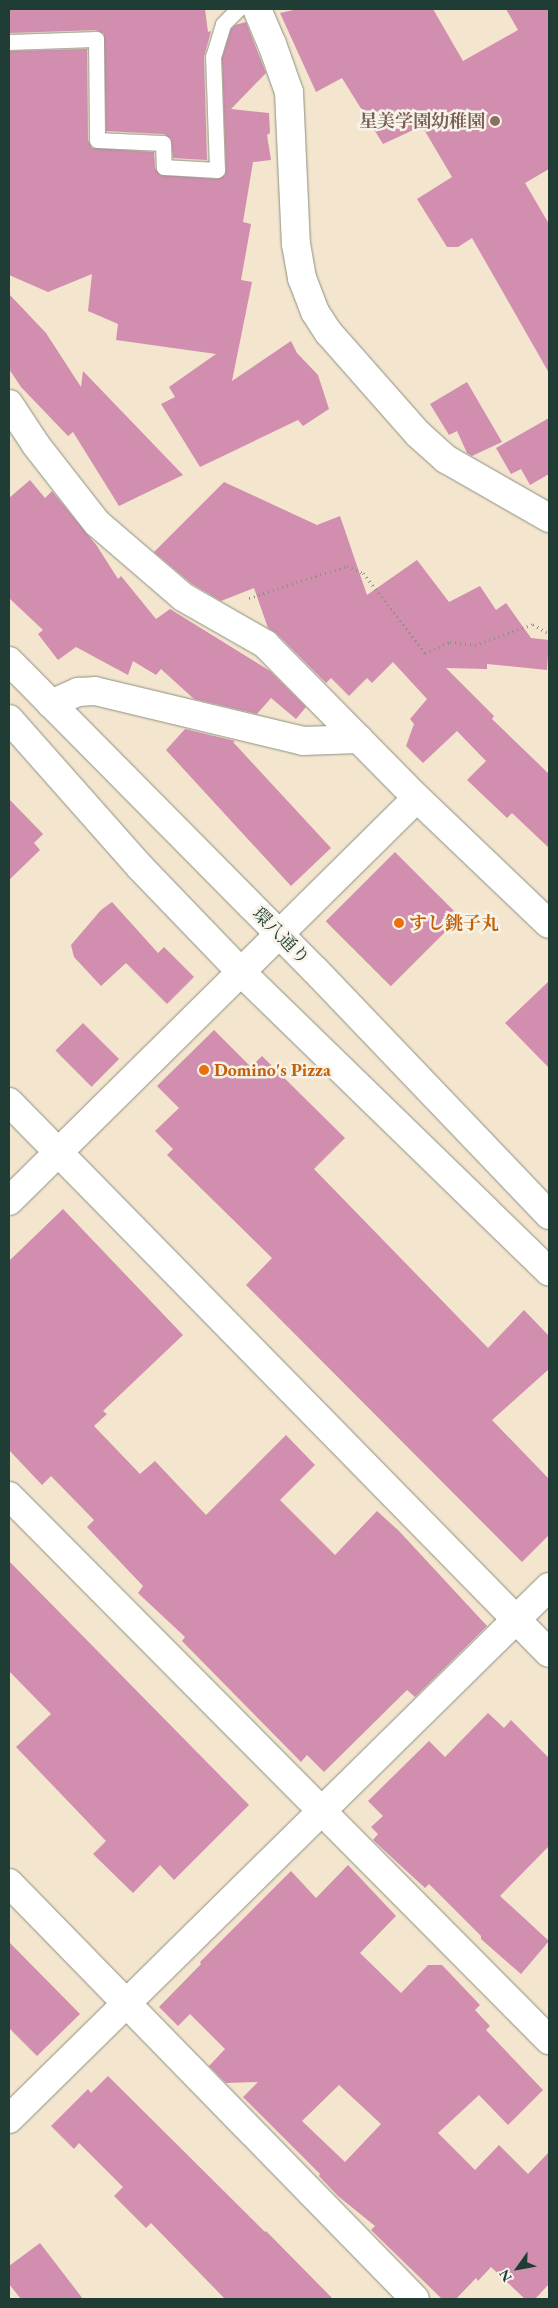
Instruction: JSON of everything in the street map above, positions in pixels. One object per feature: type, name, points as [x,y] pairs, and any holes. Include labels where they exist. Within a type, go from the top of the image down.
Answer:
[{"type":"street","points":[[257,9],[289,92],[296,244],[302,278],[315,312],[328,332],[418,434],[446,459],[549,518]]},
{"type":"street","points":[[9,404],[36,445],[97,523],[183,597],[265,644],[417,798],[549,924]]},
{"type":"street","name":"環八通り","points":[[9,661],[278,934],[549,1215]]},
{"type":"street","points":[[51,704],[78,692],[95,691],[303,741],[359,739]]},
{"type":"street","points":[[9,719],[140,867],[240,971],[549,1272]]},
{"type":"street","points":[[9,1201],[417,798]]},
{"type":"street","points":[[9,1102],[549,1653]]},
{"type":"street","points":[[9,1496],[549,2040]]},
{"type":"street","points":[[9,2119],[549,1587]]},
{"type":"street","points":[[9,1884],[415,2299]]},
{"type":"lane","points":[[9,42],[96,39],[97,140],[162,143],[164,168],[217,170],[213,56],[223,24],[238,9]]},
{"type":"path","points":[[208,612],[348,566],[363,573],[425,653],[450,642],[475,645],[533,624],[549,634]]},
{"type":"building","points":[[9,9],[205,9],[208,32],[211,31],[204,57],[207,160],[173,158],[171,139],[164,134],[106,131],[104,34],[96,30],[9,33]]},
{"type":"building","points":[[298,9],[433,9],[463,61],[518,30],[506,9],[549,9],[549,169],[525,183],[549,224],[549,373],[472,238],[458,247],[447,247],[417,199],[452,177],[422,126],[383,144],[342,78],[316,92],[280,13]]},
{"type":"building","points":[[246,22],[266,73],[231,109],[269,113],[270,133],[267,135],[271,160],[253,162],[243,222],[251,224],[241,280],[252,282],[232,381],[291,341],[297,353],[318,375],[329,409],[303,426],[298,420],[200,467],[161,404],[175,397],[169,387],[216,354],[116,340],[118,324],[88,311],[92,274],[48,292],[9,275],[9,51],[87,49],[88,140],[92,148],[154,152],[155,168],[160,175],[217,179],[225,175],[226,170],[222,58],[231,29],[235,25]]},
{"type":"building","points":[[9,294],[46,333],[81,387],[83,371],[183,475],[119,506],[73,432],[68,436],[21,387],[9,369]]},
{"type":"building","points":[[467,382],[502,442],[472,456],[467,453],[457,431],[449,435],[430,404]]},
{"type":"building","points":[[549,418],[549,474],[530,485],[521,469],[511,474],[496,448]]},
{"type":"building","points":[[30,480],[45,498],[52,491],[97,546],[118,579],[121,576],[156,619],[170,609],[270,671],[306,707],[296,719],[271,698],[257,714],[194,699],[161,669],[156,675],[133,661],[128,675],[76,647],[58,660],[38,634],[43,630],[9,598],[9,498]]},
{"type":"building","points":[[224,482],[317,525],[340,516],[367,595],[417,560],[449,602],[480,586],[496,610],[506,603],[531,638],[549,640],[547,670],[487,664],[487,669],[446,668],[494,716],[492,719],[549,774],[549,848],[512,813],[507,818],[467,780],[486,761],[457,731],[423,763],[406,746],[414,724],[410,719],[427,699],[393,662],[372,683],[367,678],[349,696],[331,678],[326,683],[276,633],[268,628],[254,588],[221,601],[192,584],[154,552]]},
{"type":"building","points":[[185,729],[235,741],[233,742],[331,848],[291,886],[166,750]]},
{"type":"building","points":[[9,799],[43,834],[34,843],[40,850],[9,880]]},
{"type":"building","points":[[395,852],[460,917],[391,986],[326,921]]},
{"type":"building","points":[[112,902],[158,953],[164,947],[194,977],[167,1004],[126,963],[101,986],[74,957],[71,945],[101,910]]},
{"type":"building","points":[[549,981],[549,1068],[505,1023]]},
{"type":"building","points":[[83,1023],[119,1059],[91,1087],[55,1051]]},
{"type":"building","points":[[214,1030],[251,1067],[262,1056],[345,1138],[314,1169],[488,1348],[524,1310],[549,1336],[549,1369],[492,1420],[549,1479],[549,1535],[522,1562],[246,1285],[272,1258],[167,1155],[173,1149],[155,1131],[179,1108],[157,1086]]},
{"type":"building","points":[[63,1209],[183,1335],[103,1411],[107,1414],[94,1426],[140,1474],[155,1461],[206,1515],[286,1435],[315,1465],[280,1500],[335,1555],[377,1511],[399,1531],[487,1626],[415,1697],[407,1690],[324,1772],[307,1755],[301,1762],[182,1641],[185,1637],[138,1593],[143,1586],[87,1527],[94,1520],[51,1476],[42,1485],[9,1450],[9,1261]]},
{"type":"building","points":[[9,1561],[249,1805],[174,1880],[160,1865],[133,1893],[93,1854],[106,1841],[16,1747],[51,1714],[9,1671]]},
{"type":"building","points":[[488,1713],[504,1728],[511,1720],[549,1758],[549,1846],[500,1896],[549,1941],[521,1974],[481,1939],[481,1936],[429,1884],[425,1888],[373,1840],[378,1834],[371,1827],[383,1816],[368,1801],[429,1741],[445,1757]]},
{"type":"building","points":[[348,1865],[396,1916],[360,1953],[401,1993],[428,1965],[442,1965],[480,2005],[475,2010],[490,2026],[486,2030],[543,2090],[508,2125],[479,2095],[438,2133],[475,2170],[499,2145],[528,2174],[549,2152],[549,2284],[535,2299],[525,2299],[491,2267],[478,2281],[476,2278],[456,2299],[442,2299],[371,2230],[375,2226],[338,2196],[319,2176],[320,2174],[243,2097],[258,2082],[226,2083],[209,2066],[225,2049],[190,2014],[178,2026],[159,2007],[201,1964],[200,1962],[291,1871],[316,1898]],"holes":[[[339,2085],[381,2124],[345,2162],[302,2121]]]},
{"type":"building","points":[[9,1942],[80,2014],[37,2056],[9,2028]]},
{"type":"building","points":[[108,2076],[333,2299],[225,2299],[151,2223],[146,2228],[114,2196],[123,2187],[79,2143],[74,2149],[51,2126],[88,2089],[91,2093]]},
{"type":"building","points":[[40,2243],[83,2299],[21,2299],[9,2284],[9,2266]]},
{"type":"place","name":"星美学園幼稚園","points":[[495,121]]},
{"type":"place","name":"すし銚子丸","points":[[399,923]]},
{"type":"place","name":"Domino's Pizza","points":[[204,1070]]}]
